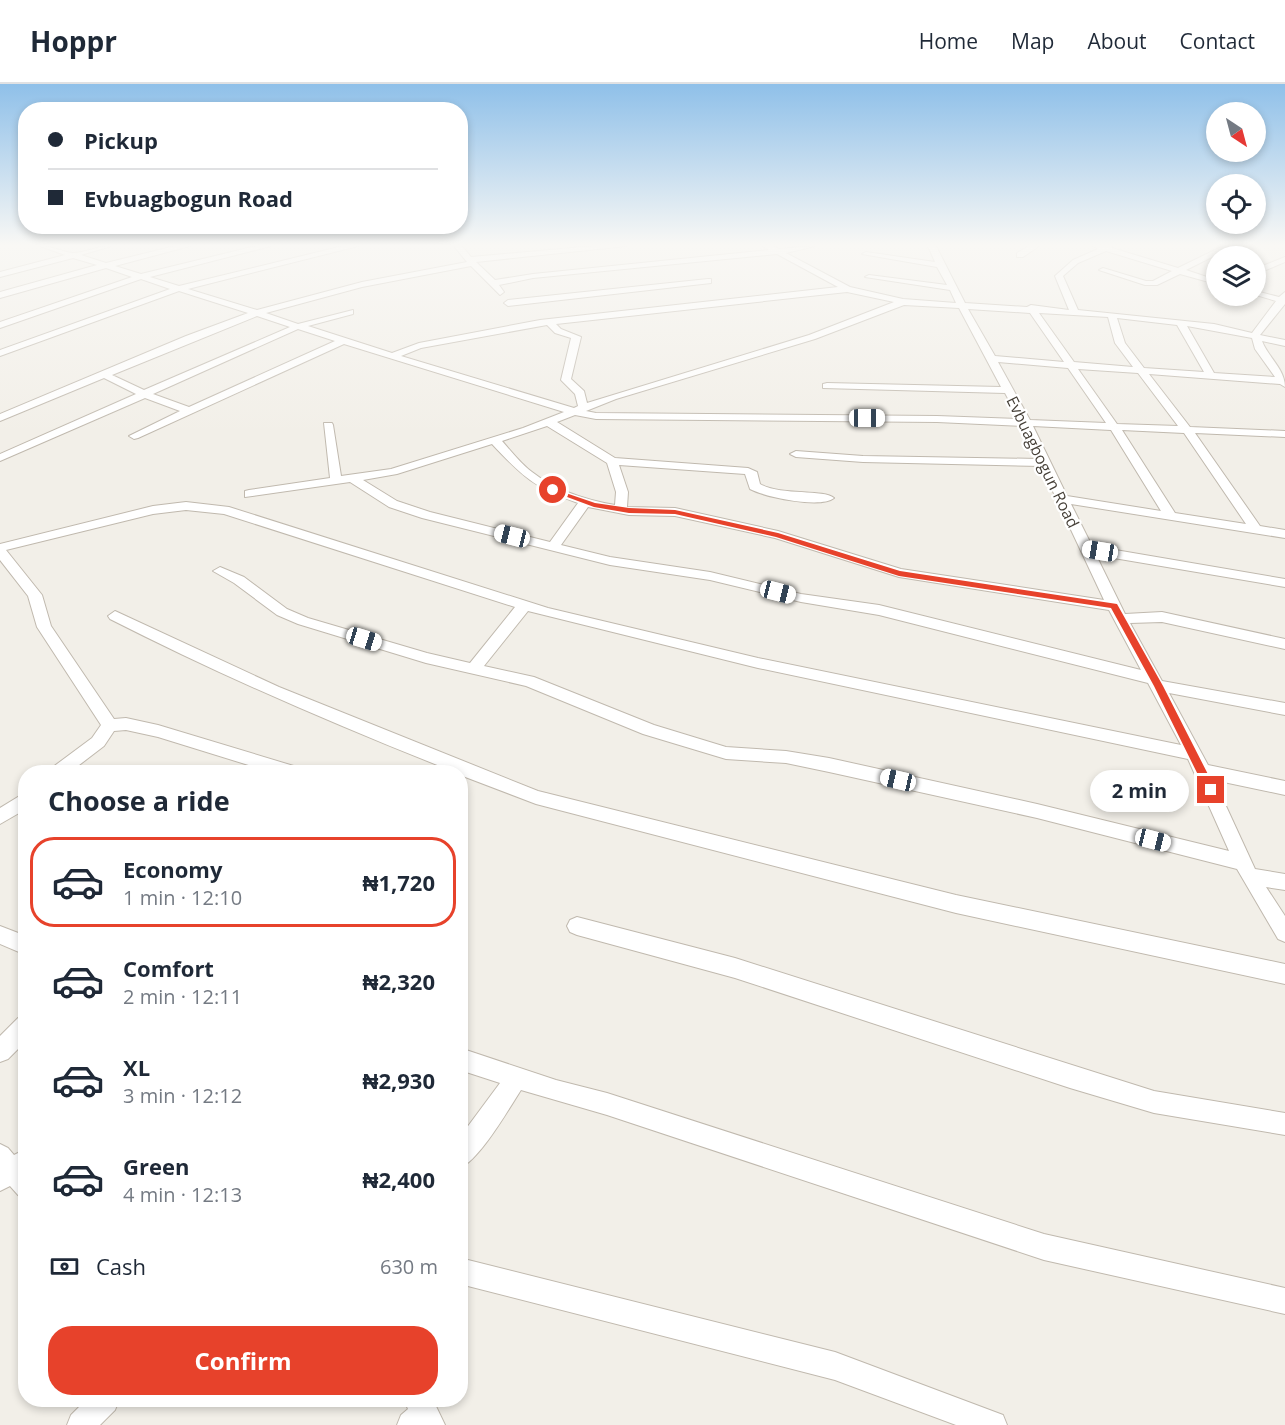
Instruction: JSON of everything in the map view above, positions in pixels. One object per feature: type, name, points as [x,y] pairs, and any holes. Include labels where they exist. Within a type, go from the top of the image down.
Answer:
[{"type":"street","points":[[0,325],[48,309]]},
{"type":"street","points":[[0,353],[123,309]]},
{"type":"street","points":[[237,309],[572,411],[596,416],[1025,421],[1115,428],[1285,434]]},
{"type":"street","points":[[0,418],[103,374],[254,314],[274,309]]},
{"type":"street","points":[[519,309],[558,331],[576,337],[566,380],[580,393],[583,406]]},
{"type":"street","points":[[392,356],[419,346],[545,322],[668,309]]},
{"type":"street","points":[[249,494],[393,472],[494,440],[583,406],[812,337],[886,309]]},
{"type":"street","name":"Evbuagbogun Road","points":[[964,309],[1025,421],[1114,606],[1203,771],[1247,869],[1285,933]]},
{"type":"street","points":[[1031,309],[1115,428],[1170,515]]},
{"type":"street","points":[[1039,309],[1180,323],[1255,335],[1285,343]]},
{"type":"street","points":[[1255,335],[1276,309]]},
{"type":"street","points":[[0,458],[296,327],[350,312]]},
{"type":"street","points":[[1112,315],[1120,343],[1187,430],[1256,529]]},
{"type":"street","points":[[1180,323],[1210,374]]},
{"type":"street","points":[[1255,335],[1260,349],[1284,382]]},
{"type":"street","points":[[134,436],[343,341]]},
{"type":"street","points":[[990,358],[1210,374],[1284,382]]},
{"type":"street","points":[[103,374],[144,394],[189,411]]},
{"type":"street","points":[[827,386],[1007,390]]},
{"type":"street","points":[[547,421],[612,461],[748,471],[753,474],[754,486],[760,490],[796,497],[828,498]]},
{"type":"street","points":[[328,425],[336,481]]},
{"type":"street","points":[[494,440],[527,474],[553,490],[585,502],[621,509],[675,512],[778,535],[899,573],[1114,606]]},
{"type":"street","points":[[796,454],[863,459],[1045,463]]},
{"type":"street","points":[[612,461],[622,492],[621,509]]},
{"type":"street","points":[[351,478],[393,504],[610,561],[710,576],[801,598],[879,610],[1157,682],[1285,709]]},
{"type":"street","points":[[1062,499],[1285,534]]},
{"type":"street","points":[[554,546],[585,502]]},
{"type":"street","points":[[109,725],[44,627],[35,595],[0,549],[153,510],[186,506],[225,510],[525,605],[758,663],[1194,754]]},
{"type":"street","points":[[1086,549],[1285,583]]},
{"type":"street","points":[[220,571],[239,580],[282,612],[303,621],[426,658],[529,681],[648,730],[726,753],[786,757],[829,765],[1037,812],[1247,869],[1285,882]]},
{"type":"street","points":[[474,668],[525,605]]},
{"type":"street","points":[[115,616],[195,656],[274,691],[455,765]]},
{"type":"street","points":[[1122,620],[1162,617],[1285,644]]},
{"type":"street","points":[[109,725],[126,724],[158,731],[268,765]]},
{"type":"street","points":[[69,765],[98,742],[109,725]]},
{"type":"street","points":[[468,770],[536,796],[956,904],[1285,974]]},
{"type":"street","points":[[1203,771],[1285,788]]},
{"type":"street","points":[[0,817],[18,805]]},
{"type":"street","points":[[577,926],[735,968],[1154,1102],[1285,1124]]},
{"type":"street","points":[[0,934],[18,942]]},
{"type":"street","points":[[0,1051],[18,1034]]},
{"type":"street","points":[[468,1062],[555,1091],[607,1104],[1044,1247],[1285,1301]]},
{"type":"street","points":[[468,1146],[517,1077]]},
{"type":"street","points":[[468,1273],[835,1366],[993,1425]]},
{"type":"street","points":[[81,1425],[98,1407]]},
{"type":"route","points":[[553,490],[594,505],[629,511],[675,512],[778,535],[845,554],[899,573],[1114,606],[1159,686],[1211,790]]}]
